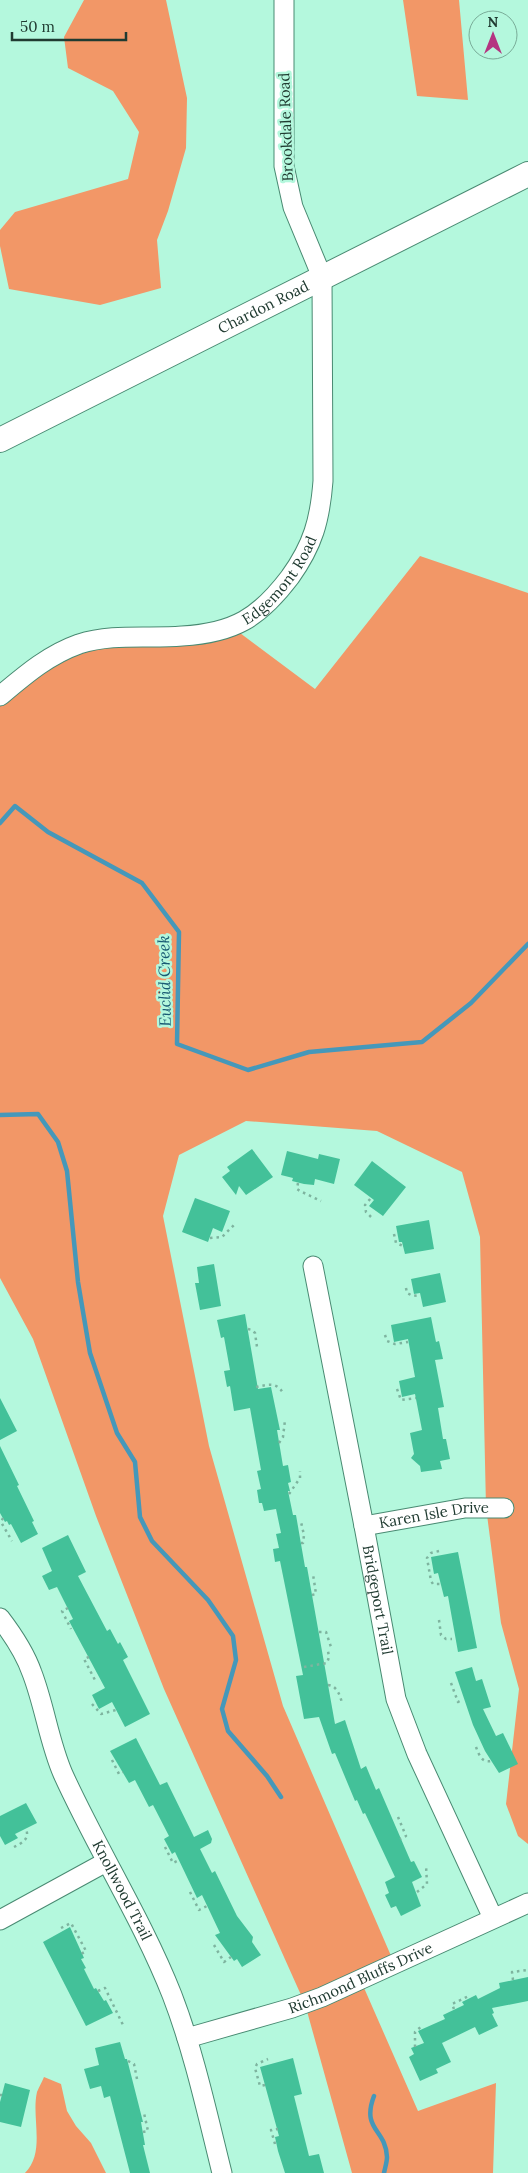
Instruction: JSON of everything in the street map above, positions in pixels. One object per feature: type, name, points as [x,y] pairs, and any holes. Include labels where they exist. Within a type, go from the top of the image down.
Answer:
[{"type":"main road","name":"Chardon Road","points":[[2,433],[528,174]]},
{"type":"street","name":"Brookdale Road","points":[[284,0],[284,166],[292,208],[322,277]]},
{"type":"street","name":"Edgemont Road","points":[[0,696],[54,654],[81,644],[134,636],[208,634],[232,627],[256,614],[275,598],[304,558],[316,532],[321,505],[323,482],[322,277]]},
{"type":"street","name":"Bridgeport Trail","points":[[313,1266],[396,1699],[417,1754],[493,1918]]},
{"type":"street","name":"Karen Isle Drive","points":[[364,1526],[465,1508],[504,1508]]},
{"type":"street","name":"Knollwood Trail","points":[[0,1618],[21,1648],[32,1673],[52,1746],[63,1774],[157,1961],[187,2038],[222,2173]]},
{"type":"street","points":[[0,1920],[106,1862]]},
{"type":"street","name":"Richmond Bluffs Drive","points":[[187,2038],[292,2008],[322,1997],[528,1903]]},
{"type":"path","points":[[298,1183],[300,1191],[321,1201]]},
{"type":"path","points":[[370,1217],[366,1212],[365,1205],[371,1198]]},
{"type":"path","points":[[210,1238],[222,1237],[234,1225]]},
{"type":"path","points":[[394,1234],[396,1243],[403,1246]]},
{"type":"path","points":[[406,1288],[408,1294],[413,1296],[420,1295]]},
{"type":"path","points":[[248,1330],[252,1330],[255,1333],[257,1347]]},
{"type":"path","points":[[385,1334],[387,1341],[392,1344],[408,1342]]},
{"type":"path","points":[[256,1388],[273,1384],[280,1388],[283,1393]]},
{"type":"path","points":[[397,1389],[401,1400],[416,1398]]},
{"type":"path","points":[[279,1443],[283,1437],[285,1420]]},
{"type":"path","points":[[289,1494],[300,1478],[300,1471]]},
{"type":"path","points":[[3,1518],[1,1522],[12,1541]]},
{"type":"path","points":[[301,1522],[304,1535],[303,1543],[301,1543]]},
{"type":"path","points":[[439,1552],[431,1553],[427,1558],[431,1581],[433,1584],[440,1584]]},
{"type":"path","points":[[312,1594],[316,1594],[313,1574]]},
{"type":"path","points":[[68,1608],[62,1611],[71,1629]]},
{"type":"path","points":[[439,1620],[441,1635],[446,1639],[452,1639]]},
{"type":"path","points":[[304,1667],[327,1663],[330,1650],[328,1634],[326,1632],[319,1632]]},
{"type":"path","points":[[89,1657],[84,1659],[96,1682]]},
{"type":"path","points":[[451,1683],[458,1702],[462,1700]]},
{"type":"path","points":[[328,1685],[333,1686],[337,1690],[342,1703]]},
{"type":"path","points":[[92,1704],[101,1714],[116,1710]]},
{"type":"path","points":[[476,1747],[480,1758],[485,1761],[491,1761]]},
{"type":"path","points":[[112,1760],[119,1774],[123,1772]]},
{"type":"path","points":[[398,1817],[406,1836],[400,1839]]},
{"type":"path","points":[[14,1847],[25,1840],[26,1829]]},
{"type":"path","points":[[165,1847],[173,1863],[179,1860]]},
{"type":"path","points":[[417,1892],[427,1884],[426,1866]]},
{"type":"path","points":[[190,1892],[199,1910],[207,1906]]},
{"type":"path","points":[[61,1928],[71,1923],[86,1951],[81,1954]]},
{"type":"path","points":[[214,1945],[224,1962],[231,1957]]},
{"type":"path","points":[[513,1980],[512,1972],[528,1970]]},
{"type":"path","points":[[98,1991],[105,1988],[123,2025]]},
{"type":"path","points":[[454,2009],[452,2004],[469,1996]]},
{"type":"path","points":[[415,2047],[415,2032],[424,2025]]},
{"type":"path","points":[[265,2085],[260,2086],[255,2068],[257,2064],[268,2059]]},
{"type":"path","points":[[128,2061],[134,2064],[137,2079]]},
{"type":"path","points":[[143,2132],[148,2131],[144,2113]]},
{"type":"path","points":[[275,2144],[271,2130],[278,2128]]},
{"type":"shaded area","points":[[84,0],[166,0],[187,98],[186,148],[168,211],[157,240],[161,288],[100,305],[9,289],[0,246],[0,230],[15,212],[128,179],[139,132],[113,91],[68,68],[64,37]]},
{"type":"shaded area","points":[[403,0],[459,0],[468,100],[417,96]]},
{"type":"shaded area","points":[[420,556],[528,593],[528,1844],[518,1836],[506,1804],[519,1689],[501,1623],[486,1507],[480,1237],[462,1172],[377,1131],[246,1121],[179,1155],[163,1216],[209,1446],[283,1706],[395,1965],[361,1981],[418,2111],[496,2083],[493,2173],[352,2173],[305,2004],[164,1689],[96,1516],[33,1339],[0,1278],[0,696],[54,654],[232,627],[315,689]]},
{"type":"shaded area","points":[[44,2077],[61,2084],[67,2111],[76,2126],[91,2143],[106,2173],[25,2173],[35,2155],[37,2092]]},
{"type":"building","points":[[252,1149],[273,1177],[246,1195],[239,1186],[236,1195],[222,1177],[230,1171],[227,1167]]},
{"type":"building","points":[[287,1151],[318,1159],[319,1154],[340,1159],[334,1184],[315,1179],[314,1185],[304,1184],[292,1181],[293,1178],[281,1175]]},
{"type":"building","points":[[372,1161],[406,1187],[383,1216],[369,1206],[374,1200],[354,1185]]},
{"type":"building","points":[[195,1198],[230,1211],[222,1232],[213,1228],[208,1242],[182,1232]]},
{"type":"building","points":[[429,1220],[434,1249],[405,1254],[402,1242],[399,1242],[396,1226]]},
{"type":"building","points":[[214,1264],[221,1306],[200,1310],[195,1283],[199,1283],[197,1267]]},
{"type":"building","points":[[440,1273],[446,1302],[423,1307],[420,1293],[414,1294],[411,1279]]},
{"type":"building","points":[[245,1314],[258,1389],[271,1387],[280,1430],[277,1430],[283,1466],[288,1465],[291,1482],[288,1483],[290,1491],[288,1491],[293,1515],[296,1515],[305,1567],[307,1567],[335,1724],[345,1720],[361,1769],[366,1766],[376,1790],[379,1788],[411,1862],[414,1861],[422,1877],[412,1882],[421,1906],[401,1916],[396,1906],[391,1908],[385,1895],[389,1893],[385,1882],[395,1877],[365,1813],[363,1814],[357,1800],[355,1801],[335,1753],[332,1754],[319,1717],[304,1719],[296,1676],[303,1675],[280,1561],[275,1562],[273,1549],[279,1548],[276,1534],[281,1533],[276,1509],[264,1511],[262,1503],[259,1503],[257,1490],[261,1489],[257,1471],[261,1470],[250,1408],[234,1411],[230,1386],[227,1387],[224,1371],[230,1370],[224,1337],[221,1338],[217,1320]]},
{"type":"building","points":[[431,1317],[436,1342],[439,1341],[443,1359],[435,1360],[444,1407],[438,1408],[443,1439],[446,1439],[450,1459],[440,1461],[442,1469],[421,1472],[420,1466],[411,1458],[414,1454],[410,1433],[422,1430],[415,1394],[402,1397],[399,1381],[415,1377],[408,1339],[394,1342],[391,1325]]},
{"type":"building","points":[[0,1398],[17,1431],[0,1440]]},
{"type":"building","points":[[0,1446],[19,1485],[17,1486],[34,1521],[32,1522],[38,1534],[21,1543],[11,1524],[9,1525],[7,1521],[5,1522],[0,1513]]},
{"type":"building","points":[[68,1535],[86,1572],[78,1576],[107,1631],[110,1629],[128,1657],[123,1660],[150,1714],[125,1727],[112,1702],[99,1709],[92,1695],[105,1688],[69,1621],[73,1619],[57,1587],[49,1590],[42,1576],[52,1571],[42,1548]]},
{"type":"building","points":[[458,1552],[477,1648],[458,1652],[448,1596],[444,1597],[438,1573],[434,1574],[431,1557]]},
{"type":"building","points":[[472,1667],[476,1681],[482,1679],[491,1707],[483,1709],[496,1736],[503,1733],[518,1764],[499,1773],[485,1751],[473,1725],[455,1672]]},
{"type":"building","points":[[136,1738],[160,1785],[167,1782],[194,1837],[208,1830],[212,1839],[211,1843],[200,1849],[212,1873],[215,1871],[237,1916],[253,1937],[252,1942],[261,1955],[242,1967],[237,1959],[234,1961],[215,1935],[220,1933],[202,1895],[197,1898],[175,1852],[172,1854],[164,1839],[169,1836],[153,1805],[149,1807],[135,1780],[129,1783],[110,1751]]},
{"type":"building","points":[[26,1803],[37,1823],[15,1834],[18,1838],[5,1845],[0,1836],[0,1816]]},
{"type":"building","points":[[70,1927],[84,1958],[81,1959],[86,1968],[84,1969],[94,1989],[96,1988],[104,2001],[106,2000],[113,2013],[86,2026],[43,1942]]},
{"type":"building","points":[[528,1977],[528,2001],[492,2008],[494,2013],[492,2014],[498,2026],[479,2035],[475,2027],[442,2043],[451,2062],[436,2069],[438,2073],[420,2081],[409,2057],[414,2054],[411,2048],[424,2043],[418,2031],[445,2019],[443,2015],[464,2005],[462,2002],[476,1995],[478,1999],[500,1988],[499,1983]]},
{"type":"building","points":[[120,2042],[125,2059],[127,2059],[143,2122],[141,2122],[145,2145],[143,2145],[150,2173],[130,2173],[110,2096],[104,2098],[101,2086],[90,2089],[84,2069],[99,2065],[95,2048]]},
{"type":"building","points":[[293,2058],[302,2094],[294,2096],[309,2156],[319,2154],[324,2173],[285,2173],[278,2151],[275,2137],[279,2136],[260,2067]]},
{"type":"building","points":[[5,2083],[30,2090],[21,2127],[0,2122],[0,2102]]},
{"type":"waterway","name":"Euclid Creek","points":[[0,823],[15,806],[48,832],[142,883],[179,932],[177,1044],[248,1070],[309,1052],[422,1042],[471,1003],[528,944]]},
{"type":"waterway","points":[[0,1115],[38,1114],[58,1142],[67,1171],[78,1282],[90,1353],[117,1433],[135,1462],[140,1517],[152,1541],[208,1600],[233,1636],[236,1660],[222,1709],[228,1731],[267,1776],[281,1797]]},
{"type":"waterway","points":[[374,2096],[370,2116],[386,2148],[387,2159],[384,2173]]}]
